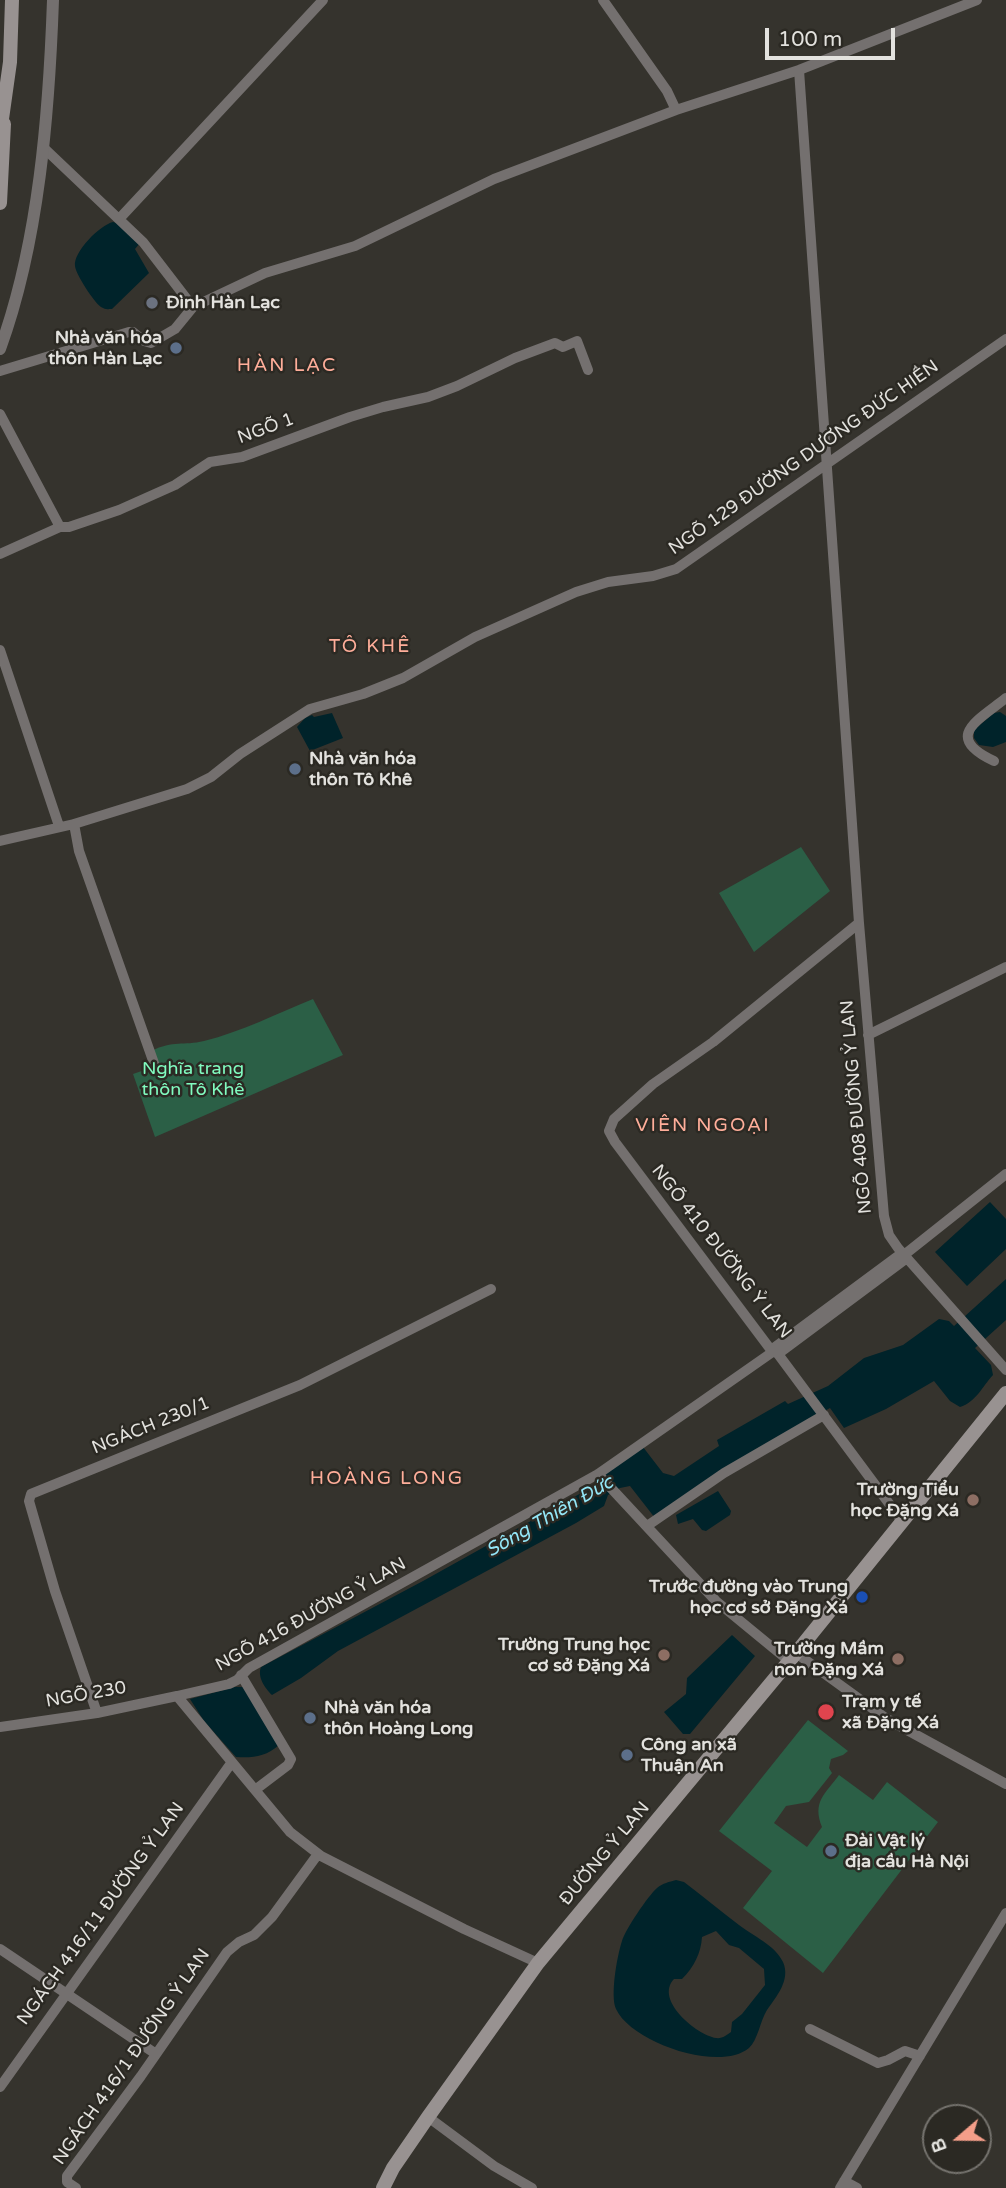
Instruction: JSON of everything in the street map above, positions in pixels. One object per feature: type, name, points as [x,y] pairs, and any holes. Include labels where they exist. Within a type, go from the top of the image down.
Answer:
[{"type":"main road","points":[[0,133],[10,62],[12,0]]},
{"type":"main road","points":[[0,203],[6,93]]},
{"type":"main road","name":"ĐƯỜNG Ỷ LAN","points":[[383,2188],[393,2168],[428,2117],[538,1963],[792,1657],[1006,1393]]},
{"type":"street","points":[[0,349],[10,322],[26,256],[43,147],[53,0]]},
{"type":"street","points":[[120,218],[323,0]]},
{"type":"street","points":[[603,0],[667,92],[676,110]]},
{"type":"street","points":[[0,370],[129,332],[151,343],[175,328],[193,307],[265,273],[355,246],[494,179],[676,110],[799,70],[977,0]]},
{"type":"street","name":"NGÕ 408 ĐƯỜNG Ỷ LAN","points":[[799,70],[859,923],[884,1216],[889,1235],[904,1255],[1006,1370]]},
{"type":"street","points":[[43,147],[143,242],[193,307]]},
{"type":"street","name":"NGÕ 129 ĐƯỜNG DƯƠNG ĐỨC HIỀN","points":[[0,841],[74,824],[195,786],[310,709],[363,694],[403,678],[462,643],[535,608],[604,583],[653,576],[676,569],[1006,339]]},
{"type":"street","name":"NGÕ 1","points":[[60,527],[74,526],[119,510],[175,485],[210,463],[242,457],[350,417],[428,397],[514,358],[555,343],[563,347],[578,341],[588,370]]},
{"type":"street","points":[[0,414],[60,527],[0,554]]},
{"type":"street","points":[[0,650],[59,826]]},
{"type":"street","points":[[995,761],[973,750],[969,743],[969,732],[1006,698]]},
{"type":"street","points":[[74,824],[79,851],[156,1069]]},
{"type":"street","name":"NGÕ 410 ĐƯỜNG Ỷ LAN","points":[[859,923],[713,1042],[653,1084],[614,1119],[609,1127],[615,1142],[902,1521]]},
{"type":"street","points":[[868,1035],[1006,967]]},
{"type":"street","name":"NGÕ 416 ĐƯỜNG Ỷ LAN","points":[[177,1696],[219,1688],[235,1681],[249,1668],[598,1474],[774,1352],[904,1255],[1006,1174]]},
{"type":"street","name":"NGÁCH 230/1","points":[[97,1713],[55,1591],[29,1501],[31,1494],[300,1385],[491,1289]]},
{"type":"street","points":[[647,1526],[732,1468],[824,1415]]},
{"type":"street","points":[[598,1474],[716,1601],[792,1657],[887,1718],[1006,1784]]},
{"type":"street","points":[[241,1675],[291,1759],[288,1765],[255,1790]]},
{"type":"street","points":[[177,1696],[289,1831],[318,1854],[464,1929],[538,1963]]},
{"type":"street","name":"NGÕ 230","points":[[0,1727],[97,1713],[177,1696]]},
{"type":"street","name":"NGÁCH 416/11 ĐƯỜNG Ỷ LAN","points":[[0,2087],[232,1762]]},
{"type":"street","name":"NGÁCH 416/1 ĐƯỜNG Ỷ LAN","points":[[76,2188],[67,2182],[66,2176],[227,1952],[254,1935],[272,1917],[318,1854]]},
{"type":"street","points":[[857,2188],[842,2184],[1006,1913]]},
{"type":"street","points":[[0,1949],[156,2054]]},
{"type":"street","points":[[810,2029],[878,2063],[905,2051],[920,2056]]},
{"type":"street","points":[[428,2117],[494,2166],[532,2188]]},
{"type":"green space","points":[[801,847],[830,891],[754,952],[719,893]]},
{"type":"green space","name":"Nghĩa trang thôn Tô Khê","points":[[313,999],[343,1055],[155,1137],[133,1074],[156,1066],[151,1051],[172,1044],[218,1037]]},
{"type":"green space","name":"Đài Vật lý địa cầu Hà Nội","points":[[808,1720],[848,1751],[831,1759],[829,1768],[832,1773],[809,1802],[786,1806],[774,1823],[807,1847],[822,1827],[819,1805],[839,1775],[873,1800],[887,1782],[938,1822],[823,1973],[743,1908],[772,1871],[719,1831]]},
{"type":"water","points":[[113,222],[140,243],[135,249],[149,273],[112,309],[106,309],[90,294],[75,266],[78,254],[88,240],[101,228]]},
{"type":"water","points":[[1000,712],[1006,716],[1006,742],[993,747],[979,745],[974,738],[974,730],[994,713]]},
{"type":"water","points":[[332,713],[343,738],[310,751],[297,727],[312,715],[314,717]]},
{"type":"water","points":[[990,1202],[1006,1219],[1006,1249],[967,1286],[935,1252]]},
{"type":"water","name":"Sông Thiên Đức","points":[[1006,1279],[1006,1320],[975,1348],[991,1365],[993,1375],[966,1405],[960,1407],[950,1401],[934,1381],[886,1409],[844,1428],[830,1408],[733,1463],[655,1518],[630,1486],[620,1488],[608,1495],[604,1506],[576,1523],[338,1651],[272,1695],[262,1682],[261,1667],[592,1487],[643,1447],[663,1473],[674,1476],[719,1446],[717,1440],[785,1401],[788,1404],[828,1386],[864,1358],[903,1345],[939,1319],[949,1321],[954,1326]]},
{"type":"water","points":[[718,1491],[731,1511],[730,1515],[706,1531],[693,1519],[678,1524],[676,1515]]},
{"type":"water","points":[[732,1635],[755,1656],[690,1734],[683,1734],[664,1712],[686,1694],[687,1678]]},
{"type":"water","points":[[244,1687],[279,1745],[269,1752],[253,1757],[236,1757],[204,1721],[190,1699]]},
{"type":"water","points":[[676,1880],[684,1882],[769,1946],[783,1962],[784,1982],[765,2014],[755,2040],[749,2048],[735,2055],[718,2057],[677,2050],[639,2033],[616,2009],[615,1976],[624,1936],[653,1892]],"holes":[[[716,1931],[729,1945],[739,1948],[764,1969],[765,1985],[742,2014],[732,2022],[731,2032],[716,2038],[689,2024],[680,2015],[669,1997],[669,1987],[674,1979],[682,1979],[693,1965],[702,1937]]]},
{"type":"place","name":"Đình Hàn Lạc","points":[[152,303]]},
{"type":"place","name":"Nhà văn hóa thôn Hàn Lạc","points":[[176,348]]},
{"type":"place","name":"Nhà văn hóa thôn Tô Khê","points":[[295,769]]},
{"type":"place","name":"Trường Tiểu học Đặng Xá","points":[[973,1500]]},
{"type":"place","name":"Trước đường vào Trung học cơ sở Đặng Xá","points":[[862,1597]]},
{"type":"place","name":"Trường Trung học cơ sở Đặng Xá","points":[[664,1655]]},
{"type":"place","name":"Trường Mầm non Đặng Xá","points":[[898,1659]]},
{"type":"place","name":"Trạm y tế xã Đặng Xá","points":[[826,1712]]},
{"type":"place","name":"Nhà văn hóa thôn Hoàng Long","points":[[310,1718]]},
{"type":"place","name":"Công an xã Thuận An","points":[[627,1755]]},
{"type":"place","name":"Đài Vật lý địa cầu Hà Nội","points":[[831,1851]]},
{"type":"district","name":"HÀN LẠC","points":[[287,366]]},
{"type":"district","name":"TÔ KHÊ","points":[[370,647]]},
{"type":"district","name":"VIÊN NGOẠI","points":[[703,1126]]},
{"type":"district","name":"HOÀNG LONG","points":[[387,1479]]}]
